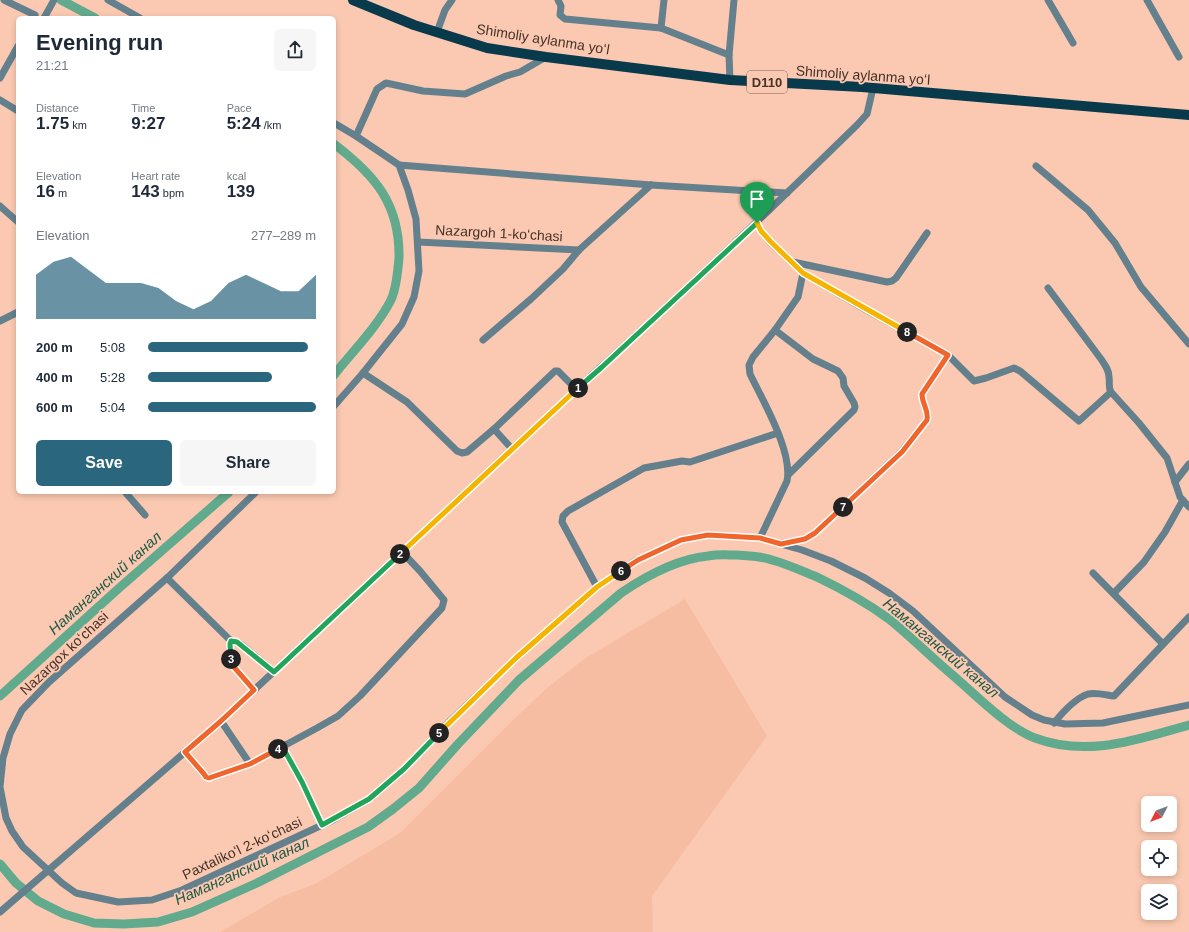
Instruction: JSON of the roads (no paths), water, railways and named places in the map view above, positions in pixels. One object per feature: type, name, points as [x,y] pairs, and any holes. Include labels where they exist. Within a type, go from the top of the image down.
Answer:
[{"type":"main road","name":"Shimoliy aylanma yoʻl","points":[[353,0],[414,25],[486,48],[546,57],[730,80],[873,88],[1189,115]]},
{"type":"street","points":[[4,0],[37,16]]},
{"type":"street","points":[[40,16],[54,0]]},
{"type":"street","points":[[108,0],[136,16]]},
{"type":"street","points":[[437,32],[452,0]]},
{"type":"street","points":[[558,0],[561,6],[560,15],[565,20],[661,28],[729,56]]},
{"type":"street","points":[[661,28],[664,0]]},
{"type":"street","points":[[730,80],[729,56],[734,0]]},
{"type":"street","points":[[1048,0],[1073,43]]},
{"type":"street","points":[[1147,0],[1178,57]]},
{"type":"street","points":[[0,78],[16,50]]},
{"type":"street","points":[[356,136],[375,94],[381,85],[386,84],[422,91],[465,94],[506,76],[520,72],[546,57]]},
{"type":"street","points":[[3,910],[221,721],[757,223],[867,114],[873,88]]},
{"type":"street","points":[[0,100],[16,110]]},
{"type":"street","points":[[336,124],[399,165],[651,185],[788,193]]},
{"type":"street","points":[[336,404],[363,373],[402,324],[414,297],[419,271],[416,219],[399,165]]},
{"type":"street","points":[[1036,166],[1092,216],[1115,243],[1140,287],[1189,344]]},
{"type":"street","name":"Nazargoh 1-koʻchasi","points":[[483,340],[558,274],[579,250],[651,185]]},
{"type":"street","points":[[0,206],[16,220]]},
{"type":"street","points":[[757,223],[761,231],[771,242],[803,273],[948,355],[974,381],[986,378],[1009,368],[1014,368],[1020,371],[1078,421],[1081,421],[1112,392]]},
{"type":"street","points":[[793,262],[887,282],[892,281],[896,278],[927,233]]},
{"type":"street","name":"Nazargoh 1-koʻchasi","points":[[418,242],[579,250]]},
{"type":"street","points":[[760,538],[789,474],[788,464],[778,433],[750,374],[749,366],[798,297],[803,273]]},
{"type":"street","points":[[1048,288],[1108,369],[1110,378],[1108,388],[1167,458],[1178,491],[1189,507]]},
{"type":"street","points":[[0,322],[16,313]]},
{"type":"street","points":[[775,330],[813,359],[838,371],[843,378],[844,386],[855,407],[854,410],[789,474]]},
{"type":"street","name":"Paxtalikoʻl 2-koʻchasi","points":[[49,871],[76,893],[118,902],[152,900],[182,890],[322,825],[369,799],[404,769],[450,721],[516,658],[597,587],[638,560],[681,540],[708,535],[760,538],[781,544],[805,539],[815,533],[902,452],[927,420],[928,414],[923,402],[922,394],[948,355]]},
{"type":"street","points":[[363,373],[407,402],[457,451],[462,453],[467,452],[494,429],[555,371],[558,371],[576,390]]},
{"type":"street","points":[[494,429],[512,449]]},
{"type":"street","points":[[597,587],[562,522],[563,516],[568,511],[644,468],[682,461],[690,462],[778,433]]},
{"type":"street","points":[[1175,482],[1189,464]]},
{"type":"street","points":[[127,494],[145,515]]},
{"type":"street","name":"Nazargox koʻchasi","points":[[49,871],[23,847],[12,831],[6,818],[0,787],[3,758],[10,734],[22,710],[48,682],[167,578],[254,494]]},
{"type":"street","points":[[1116,596],[1144,562],[1165,532],[1183,500]]},
{"type":"street","points":[[781,544],[831,561],[889,593],[913,611],[1005,697],[1032,716],[1054,723],[1103,723],[1189,705]]},
{"type":"street","points":[[185,752],[206,777],[213,777],[250,764],[317,728],[343,711],[360,696],[442,608],[444,600],[402,552]]},
{"type":"street","points":[[1093,573],[1163,644]]},
{"type":"street","points":[[167,578],[231,641],[242,645],[274,672]]},
{"type":"street","points":[[1054,723],[1064,710],[1088,694],[1096,693],[1114,696],[1189,617]]},
{"type":"street","points":[[231,641],[231,661],[233,666],[254,690]]},
{"type":"street","points":[[221,721],[250,764]]},
{"type":"street","points":[[282,746],[302,782],[322,825]]},
{"type":"waterway","name":"Наманганский канал","points":[[61,0],[91,16]]},
{"type":"waterway","name":"Наманганский канал","points":[[336,146],[362,167],[373,179],[390,206],[398,239],[399,258],[393,296],[391,300],[379,320],[336,373]]},
{"type":"waterway","name":"Наманганский канал","points":[[0,696],[118,589],[227,494]]},
{"type":"waterway","name":"Наманганский канал","points":[[0,864],[16,883],[38,901],[64,914],[94,923],[124,924],[158,922],[192,912],[257,883],[368,827],[419,788],[458,744],[519,680],[621,593],[662,569],[685,561],[712,555],[755,556],[768,559],[817,577],[854,596],[889,619],[1002,718],[1024,733],[1035,738],[1055,744],[1094,746],[1132,741],[1189,725]]}]
